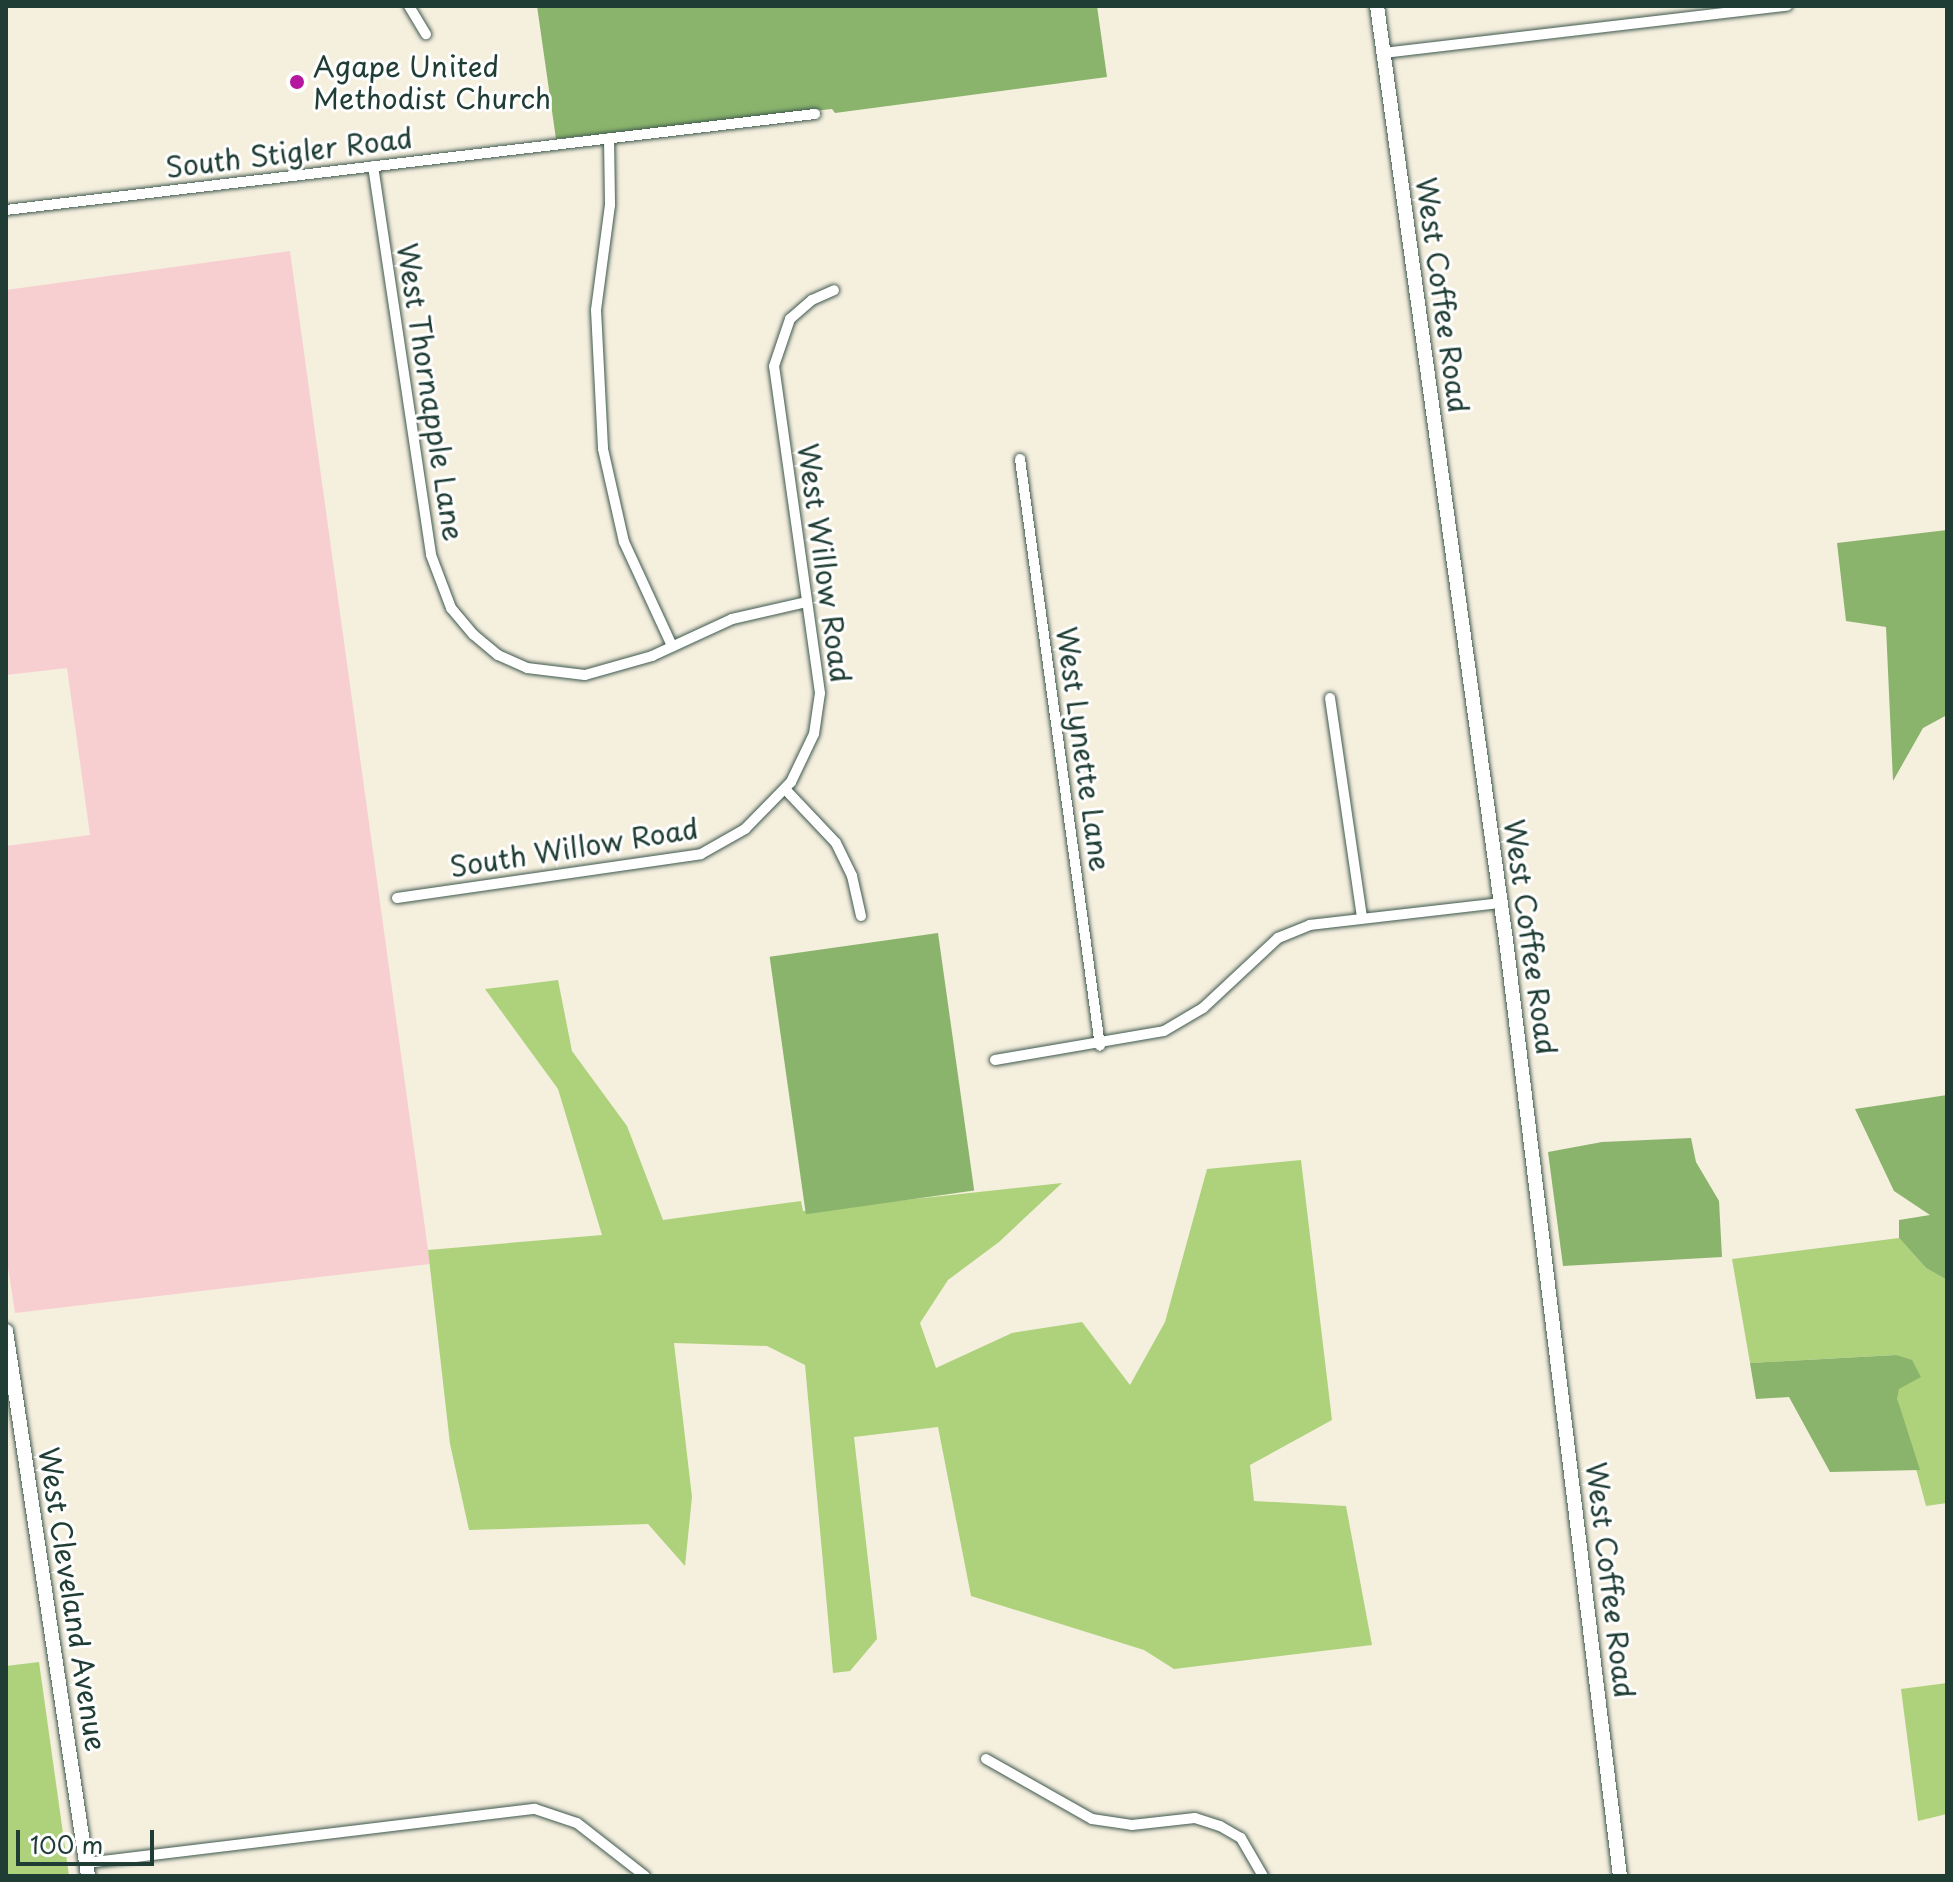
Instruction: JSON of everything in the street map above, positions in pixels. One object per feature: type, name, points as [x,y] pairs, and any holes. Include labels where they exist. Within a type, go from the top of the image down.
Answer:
[{"type":"street","points":[[409,6],[426,34]]},
{"type":"street","name":"West Coffee Road","points":[[1377,6],[1501,903],[1620,1876]]},
{"type":"street","points":[[1384,53],[1787,6]]},
{"type":"street","name":"South Stigler Road","points":[[6,210],[815,114]]},
{"type":"street","points":[[609,138],[610,205],[596,310],[604,459],[624,542],[672,646]]},
{"type":"street","name":"West Thornapple Lane","points":[[373,166],[431,555],[441,589],[459,618],[498,655],[550,674],[610,671],[732,619],[807,602]]},
{"type":"street","name":"West Willow Road","points":[[785,789],[805,759],[818,718],[817,661],[775,388],[780,337],[802,307],[834,290]]},
{"type":"street","name":"West Lynette Lane","points":[[1020,459],[1100,1046]]},
{"type":"street","points":[[1330,698],[1362,917]]},
{"type":"street","points":[[785,789],[836,843],[852,876],[861,916]]},
{"type":"street","name":"South Willow Road","points":[[397,898],[686,858],[733,838],[785,789]]},
{"type":"street","points":[[995,1060],[1151,1036],[1189,1019],[1268,945],[1292,931],[1362,917],[1501,903]]},
{"type":"street","name":"West Cleveland Avenue","points":[[6,1331],[87,1870]]},
{"type":"street","points":[[986,1759],[1092,1819],[1132,1825],[1195,1818],[1220,1826],[1241,1838],[1263,1876]]},
{"type":"street","points":[[87,1870],[535,1809],[577,1823],[645,1876]]},
{"type":"shaded area","points":[[290,251],[430,1264],[15,1313],[6,1254],[6,846],[90,835],[67,668],[6,675],[6,290]]},
{"type":"green space","points":[[537,6],[1097,6],[1107,77],[835,113],[832,109],[556,139]]},
{"type":"green space","points":[[1947,530],[1947,715],[1923,728],[1893,781],[1886,627],[1846,621],[1837,543]]},
{"type":"green space","points":[[938,933],[974,1190],[806,1214],[770,957]]},
{"type":"green space","points":[[558,980],[572,1051],[627,1126],[663,1220],[801,1201],[803,1211],[1062,1183],[999,1242],[948,1280],[920,1323],[936,1368],[1012,1333],[1082,1322],[1130,1385],[1165,1322],[1207,1169],[1301,1160],[1332,1420],[1250,1465],[1254,1501],[1346,1506],[1372,1645],[1174,1669],[1144,1650],[971,1596],[938,1427],[854,1437],[877,1639],[850,1671],[833,1673],[805,1365],[767,1346],[674,1343],[692,1497],[685,1566],[648,1524],[469,1530],[450,1444],[428,1250],[602,1235],[558,1089],[485,989]]},
{"type":"green space","points":[[1947,1095],[1947,1280],[1926,1268],[1899,1238],[1899,1220],[1930,1215],[1894,1191],[1855,1109]]},
{"type":"green space","points":[[1691,1138],[1696,1162],[1719,1201],[1722,1257],[1563,1266],[1548,1152],[1602,1142]]},
{"type":"green space","points":[[1899,1238],[1926,1268],[1947,1280],[1947,1503],[1926,1506],[1897,1398],[1896,1355],[1750,1363],[1732,1259]]},
{"type":"green space","points":[[1896,1355],[1912,1360],[1921,1377],[1899,1389],[1897,1398],[1920,1470],[1830,1472],[1789,1397],[1756,1399],[1750,1363]]},
{"type":"green space","points":[[39,1662],[69,1876],[6,1876],[6,1666]]},
{"type":"green space","points":[[1947,1683],[1947,1814],[1918,1821],[1901,1689]]},
{"type":"place","name":"Agape United Methodist Church","points":[[297,82]]}]
